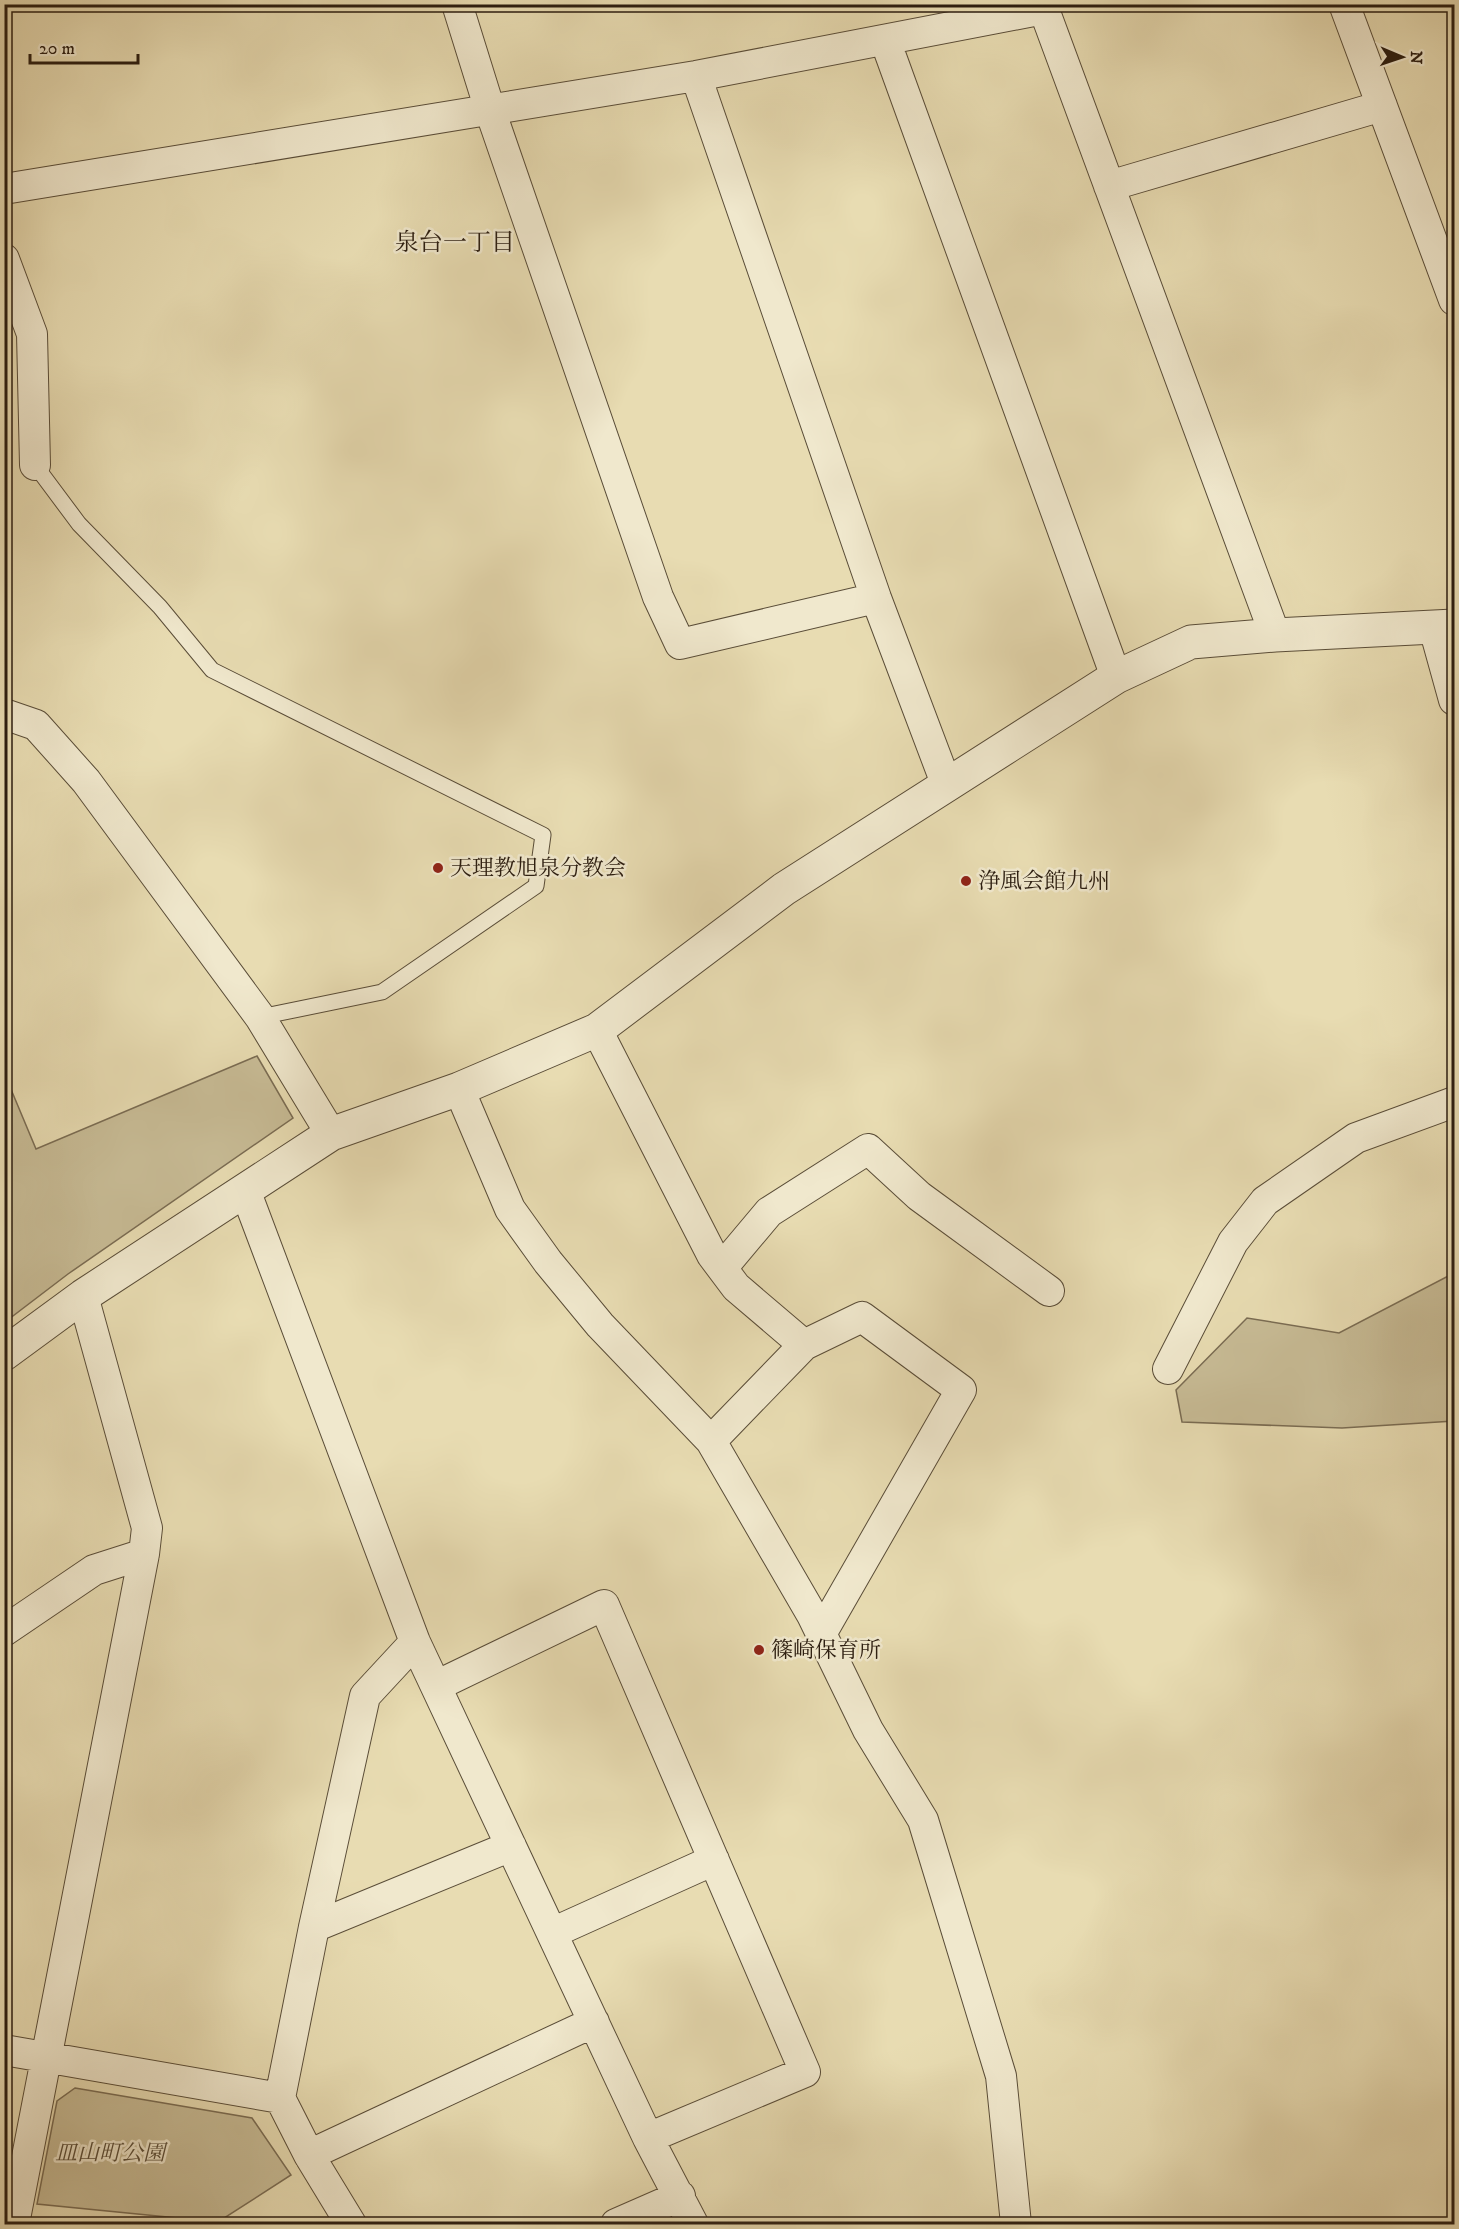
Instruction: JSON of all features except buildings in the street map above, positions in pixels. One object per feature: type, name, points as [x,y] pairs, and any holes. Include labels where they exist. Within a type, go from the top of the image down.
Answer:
[{"type":"street","points":[[457,4],[490,110],[658,597],[680,644],[876,598]]},
{"type":"street","points":[[1344,4],[1455,300]]},
{"type":"street","points":[[4,189],[696,76],[1043,7],[1275,635]]},
{"type":"street","points":[[885,40],[1116,677]]},
{"type":"street","points":[[696,76],[876,598],[947,786]]},
{"type":"street","points":[[1109,186],[1382,106]]},
{"type":"street","points":[[4,259],[32,334],[35,465]]},
{"type":"street","points":[[4,1354],[84,1296],[331,1134],[459,1089],[597,1030],[784,889],[1116,677],[1191,642],[1275,635],[1444,627],[1455,700]]},
{"type":"street","points":[[4,714],[36,725],[86,781],[260,1017],[331,1134]]},
{"type":"street","points":[[597,1030],[712,1255],[736,1287],[804,1345]]},
{"type":"street","points":[[459,1089],[510,1209],[548,1262],[600,1325],[711,1441],[821,1634],[868,1730],[923,1820],[1001,2076],[1016,2224]]},
{"type":"street","points":[[1168,1369],[1233,1242],[1265,1201],[1356,1138],[1455,1102]]},
{"type":"street","points":[[722,1268],[769,1212],[868,1149],[919,1196],[1048,1291]]},
{"type":"street","points":[[245,1190],[415,1642],[648,2138],[693,2224]]},
{"type":"street","points":[[14,2224],[144,1554],[147,1528],[84,1296]]},
{"type":"street","points":[[711,1441],[804,1345],[862,1317],[961,1389],[821,1634]]},
{"type":"street","points":[[4,1631],[94,1570],[144,1554]]},
{"type":"street","points":[[436,1686],[604,1605],[805,2072],[648,2138]]},
{"type":"street","points":[[351,2224],[309,2155],[280,2098],[314,1927],[365,1696],[415,1642]]},
{"type":"street","points":[[314,1927],[511,1846]]},
{"type":"street","points":[[552,1934],[714,1860]]},
{"type":"street","points":[[309,2155],[594,2022]]},
{"type":"street","points":[[4,2050],[280,2098]]},
{"type":"street","points":[[616,2224],[680,2196]]},
{"type":"lane","points":[[35,465],[79,524],[160,607],[212,670],[543,835],[536,886],[382,992],[260,1017]]},
{"type":"green space","points":[[257,1056],[293,1118],[68,1274],[5,1322],[5,1075],[36,1149]]},
{"type":"green space","points":[[1454,1273],[1454,1421],[1342,1428],[1182,1422],[1176,1390],[1247,1318],[1339,1333]]},
{"type":"green space","name":"皿山町公園","points":[[75,2088],[252,2118],[291,2175],[218,2222],[37,2204],[57,2101]]},
{"type":"place","name":"天理教旭泉分教会","points":[[438,868]]},
{"type":"place","name":"浄風会館九州","points":[[966,881]]},
{"type":"place","name":"篠崎保育所","points":[[759,1650]]},
{"type":"district","name":"泉台一丁目","points":[[455,243]]}]
